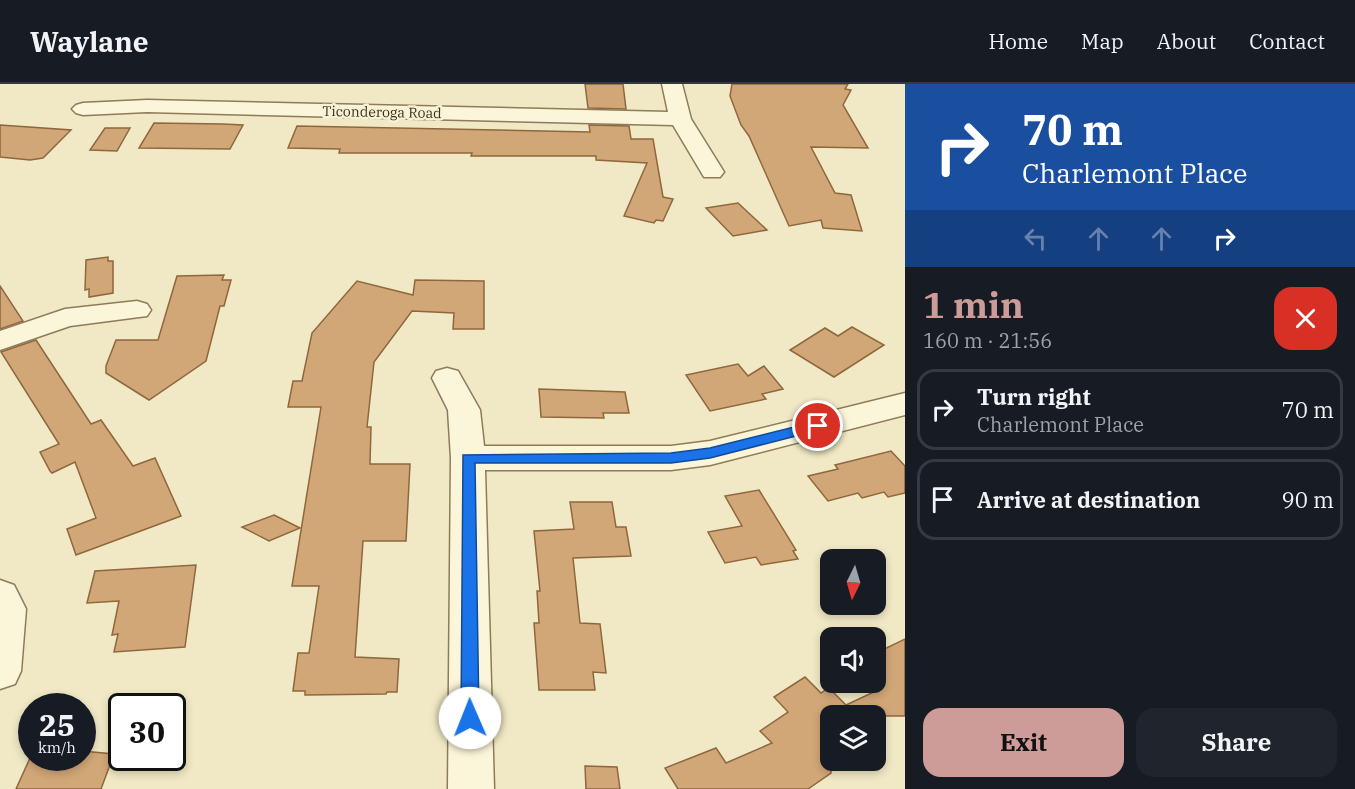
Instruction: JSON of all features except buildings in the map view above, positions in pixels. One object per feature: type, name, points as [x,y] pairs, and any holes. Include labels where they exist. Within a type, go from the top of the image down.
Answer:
[{"type":"street","points":[[672,84],[680,119],[712,172]]},
{"type":"street","name":"Ticonderoga Road","points":[[84,109],[147,106],[680,119]]},
{"type":"street","points":[[0,341],[65,318],[137,310]]},
{"type":"street","points":[[447,378],[464,410],[468,458],[471,789]]},
{"type":"street","points":[[468,458],[671,458],[905,404]]},
{"type":"street","points":[[0,596],[6,609],[0,671]]},
{"type":"route","points":[[470,718],[468,458],[671,458],[710,453],[818,426]]}]
